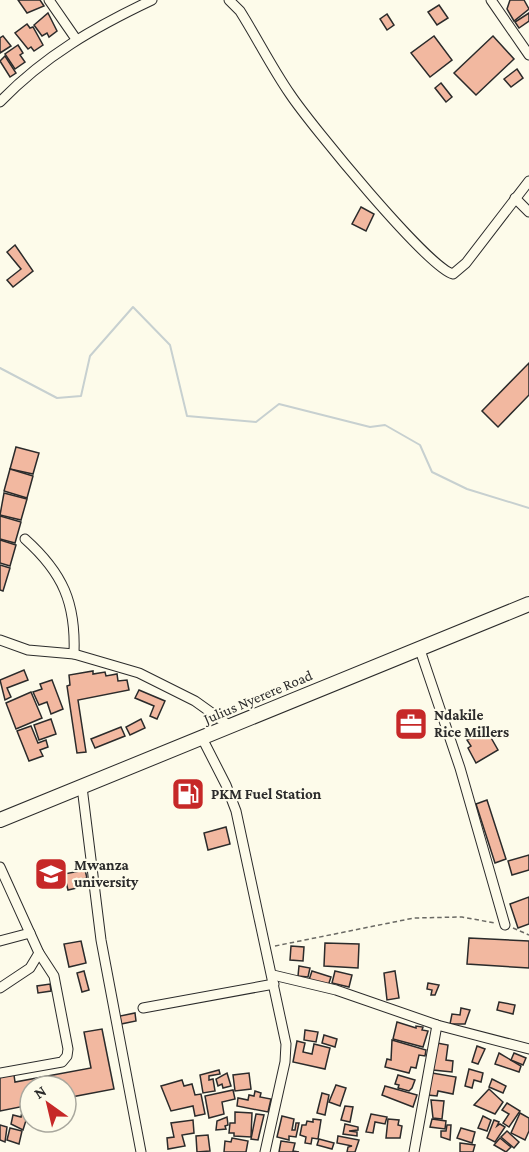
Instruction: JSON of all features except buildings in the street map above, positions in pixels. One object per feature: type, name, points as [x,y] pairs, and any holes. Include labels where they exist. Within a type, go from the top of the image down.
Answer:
[{"type":"highway","name":"Julius Nyerere Road","points":[[0,819],[529,604]]},
{"type":"street","points":[[49,0],[76,39]]},
{"type":"street","points":[[0,102],[39,65],[76,39],[152,0]]},
{"type":"street","points":[[229,0],[240,11],[290,94],[383,207],[423,252],[445,272],[453,274],[459,271],[529,181]]},
{"type":"street","points":[[492,0],[529,55]]},
{"type":"street","points":[[515,198],[529,212]]},
{"type":"street","points":[[25,539],[48,559],[63,584],[73,611],[74,654]]},
{"type":"street","points":[[0,640],[28,650],[74,654],[139,673],[195,701],[230,726]]},
{"type":"street","points":[[419,647],[460,768],[505,925]]},
{"type":"street","points":[[202,738],[226,785],[236,811],[286,1044],[285,1062],[265,1152]]},
{"type":"street","points":[[82,787],[101,940],[141,1152]]},
{"type":"street","points":[[0,867],[39,953],[54,976],[67,1056],[62,1062],[0,1073]]},
{"type":"street","points":[[0,941],[30,933]]},
{"type":"street","points":[[0,988],[30,968],[39,953]]},
{"type":"street","points":[[143,1008],[274,980],[336,990],[436,1025],[529,1049]]},
{"type":"street","points":[[414,1152],[436,1025]]},
{"type":"path","points":[[265,947],[414,918],[462,917],[505,925],[529,935]]},
{"type":"waterway","points":[[0,368],[57,398],[81,396],[90,356],[133,307],[170,345],[187,416],[256,422],[279,404],[370,427],[385,425],[420,445],[432,472],[467,489],[529,508]]},
{"type":"place","name":"Ndakile Rice Millers","points":[[411,724]]},
{"type":"place","name":"PKM Fuel Station","points":[[188,794]]},
{"type":"place","name":"Mwanza university","points":[[51,874]]}]
